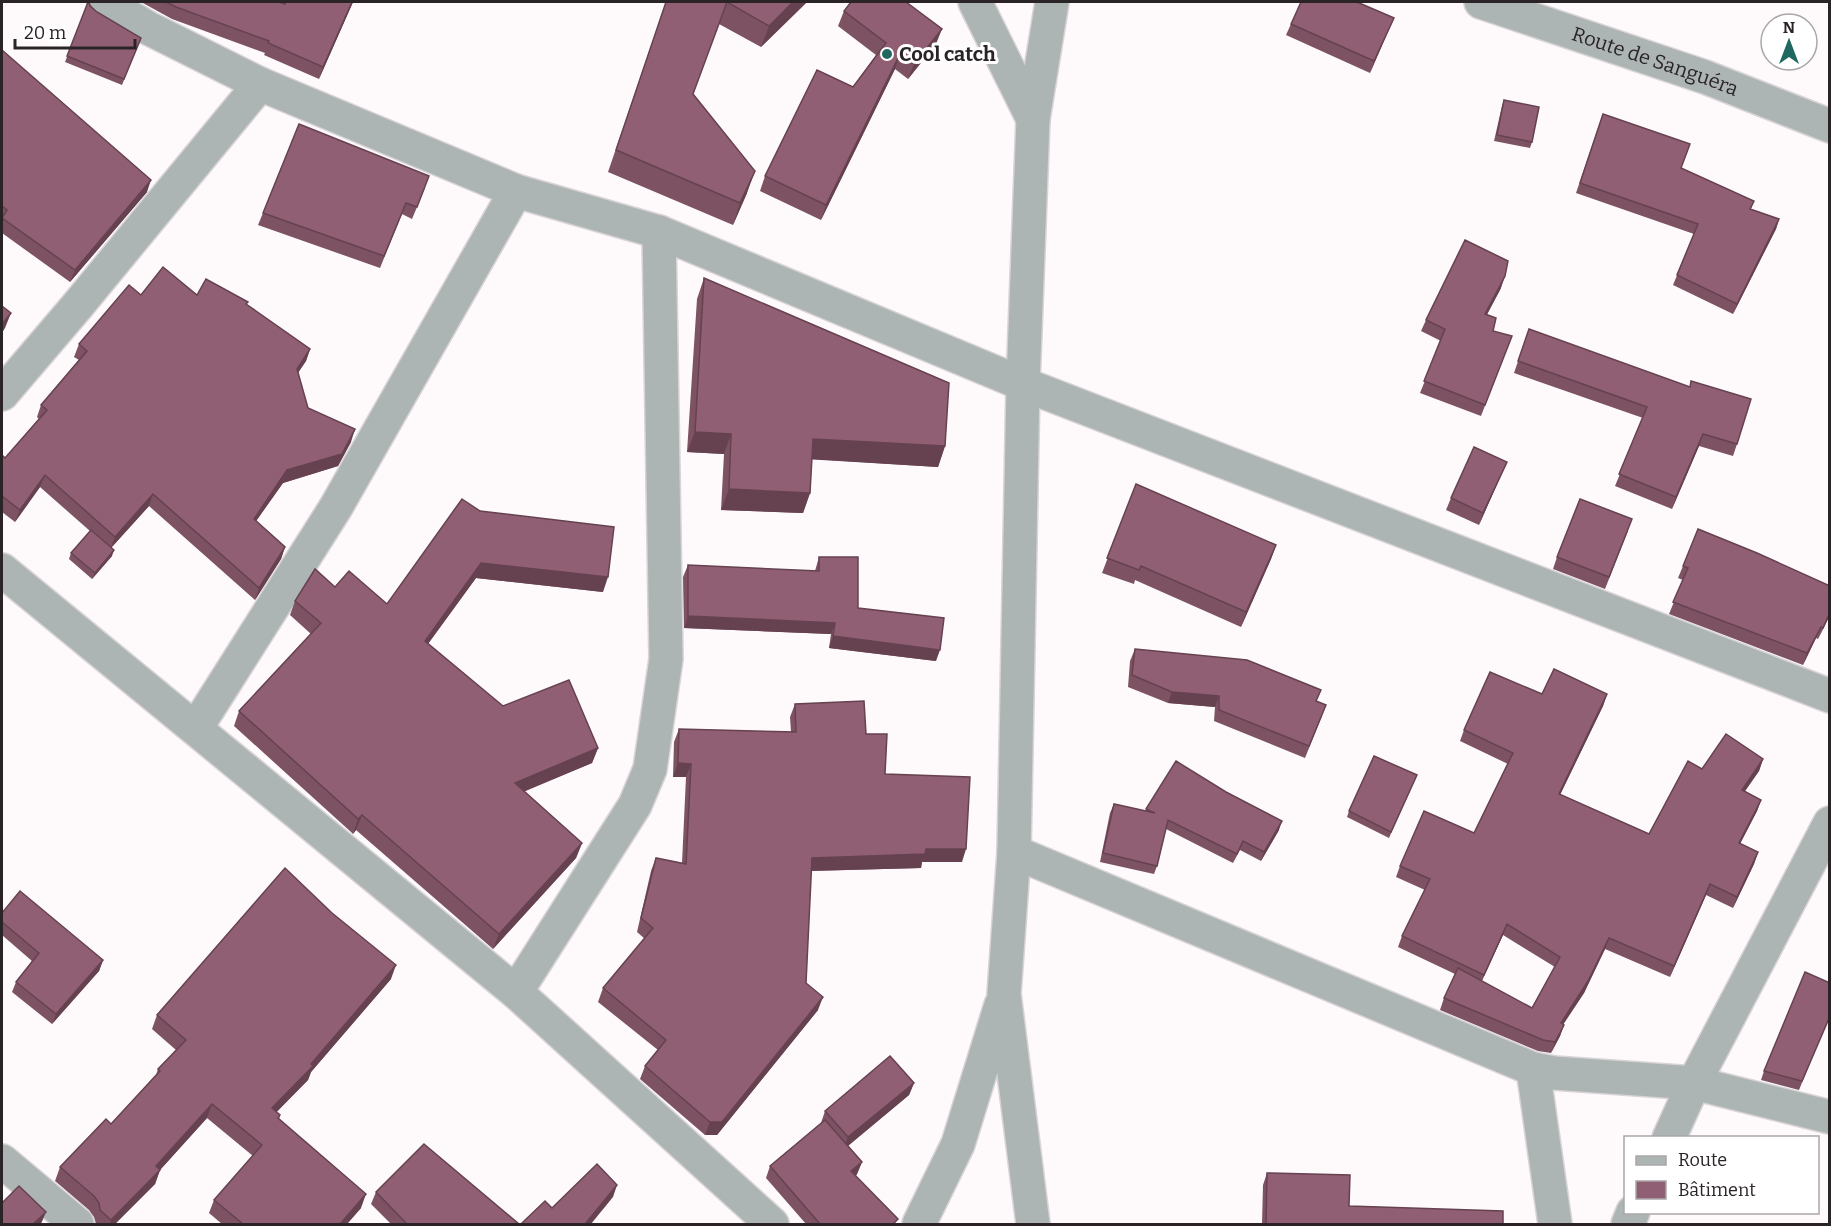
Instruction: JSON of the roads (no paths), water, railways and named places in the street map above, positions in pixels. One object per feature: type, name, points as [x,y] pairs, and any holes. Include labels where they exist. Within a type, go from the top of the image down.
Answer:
[{"type":"street","points":[[104,2],[148,28],[260,84],[516,191],[659,232],[1023,384],[1830,696]]},
{"type":"street","points":[[975,2],[1033,119]]},
{"type":"street","points":[[1033,1224],[1004,994],[1014,852],[1023,384],[1033,119],[1052,2]]},
{"type":"street","name":"Route de Sanguéra","points":[[1481,2],[1705,77],[1830,126]]},
{"type":"street","points":[[2,394],[260,84]]},
{"type":"street","points":[[196,728],[336,507],[516,191]]},
{"type":"street","points":[[516,992],[635,805],[650,770],[666,659],[659,232]]},
{"type":"street","points":[[2,570],[516,992],[772,1224]]},
{"type":"street","points":[[1669,1136],[1694,1083],[1830,823]]},
{"type":"street","points":[[1014,852],[1533,1070],[1694,1083],[1830,1117]]},
{"type":"street","points":[[919,1224],[958,1144],[1004,994]]},
{"type":"street","points":[[1533,1070],[1555,1224]]},
{"type":"street","points":[[2,1161],[77,1224]]},
{"type":"place","name":"Cool catch","points":[[887,54]]}]
